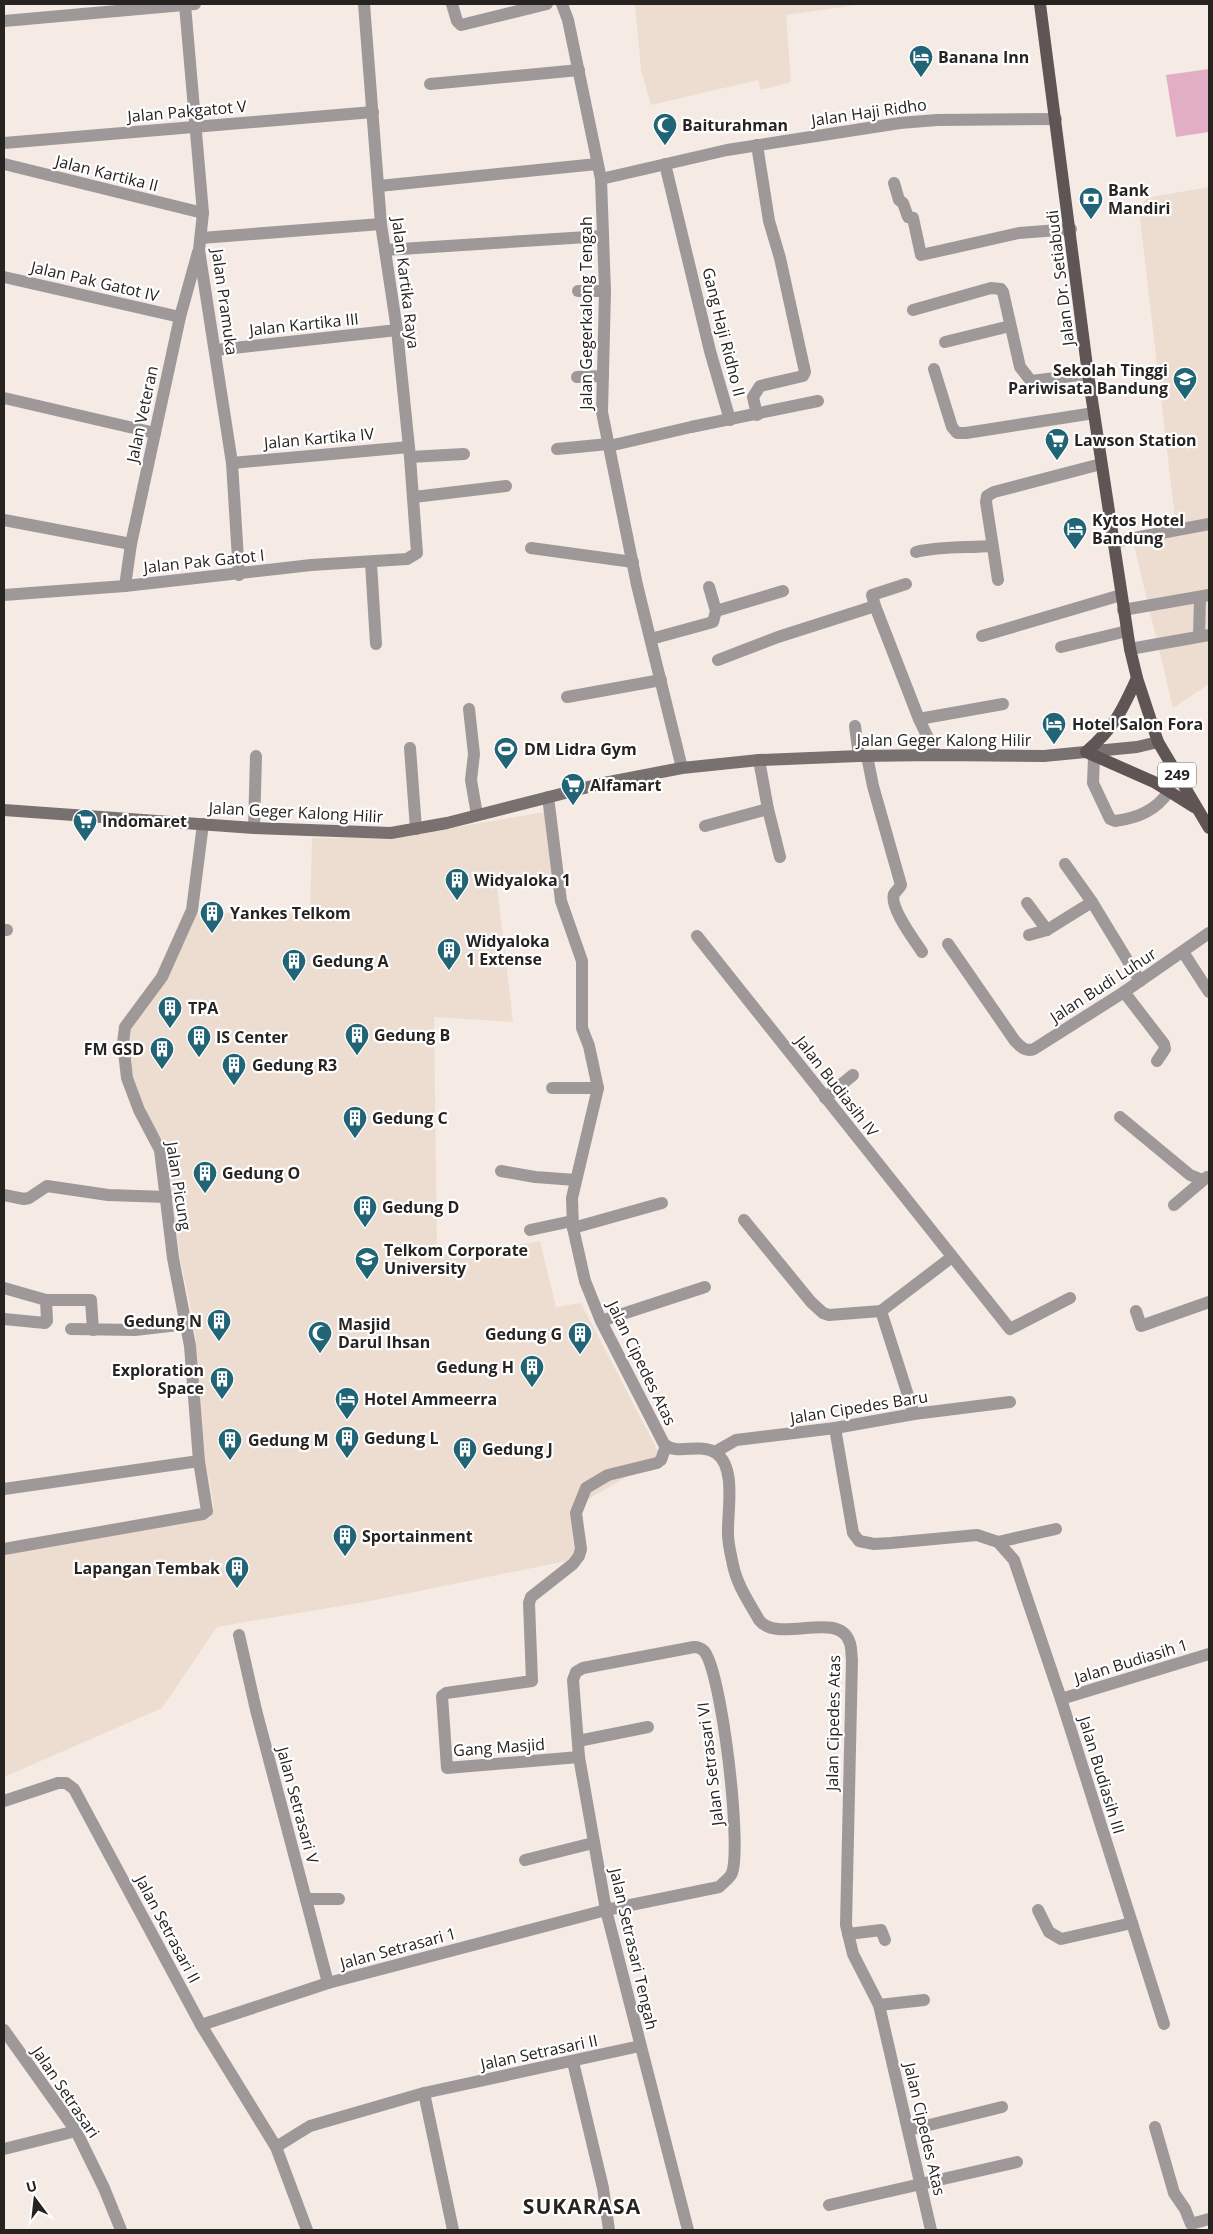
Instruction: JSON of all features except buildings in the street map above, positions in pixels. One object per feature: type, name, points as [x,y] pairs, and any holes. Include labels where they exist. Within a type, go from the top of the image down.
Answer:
[{"type":"main road","name":"Jalan Dr. Setiabudi","points":[[1040,4],[1088,374],[1130,649],[1137,678],[1158,742],[1209,828]]},
{"type":"main road","points":[[1137,678],[1123,711],[1090,754],[1154,782],[1196,809]]},
{"type":"main road","name":"Jalan Geger Kalong Hilir","points":[[4,810],[254,828],[379,833],[447,823],[548,797],[682,768],[759,760],[863,756],[936,754],[1044,756],[1090,754],[1158,742]]},
{"type":"street","points":[[4,21],[190,4]]},
{"type":"street","name":"Jalan Pramuka","points":[[190,4],[203,213],[200,244],[232,463],[239,575]]},
{"type":"street","name":"Jalan Kartika Raya","points":[[364,4],[381,224],[397,330],[414,497],[418,549],[414,556],[407,560]]},
{"type":"street","points":[[452,4],[456,21],[461,25],[547,4]]},
{"type":"street","name":"Jalan Gegerkalong Tengah","points":[[562,4],[568,20],[601,179],[605,291],[602,412],[633,562],[682,768]]},
{"type":"street","points":[[430,84],[579,70]]},
{"type":"street","name":"Jalan Pakgatot V","points":[[4,143],[373,112]]},
{"type":"street","name":"Jalan Haji Ridho","points":[[601,179],[757,145],[918,121],[1056,119]]},
{"type":"street","points":[[757,145],[769,220],[780,258],[805,372],[803,376],[760,386],[753,397],[757,415]]},
{"type":"street","name":"Jalan Kartika II","points":[[4,164],[203,213]]},
{"type":"street","points":[[379,186],[597,164]]},
{"type":"street","name":"Gang Haji Ridho II","points":[[665,164],[710,352],[730,420],[818,402]]},
{"type":"street","points":[[894,183],[899,200],[904,203],[908,217],[913,218],[921,255],[1019,232],[1070,229]]},
{"type":"street","points":[[200,244],[381,224]]},
{"type":"street","points":[[385,250],[603,236]]},
{"type":"street","name":"Jalan Veteran","points":[[125,586],[131,544],[154,433],[180,317],[200,244]]},
{"type":"street","name":"Jalan Pak Gatot IV","points":[[4,277],[180,317]]},
{"type":"street","points":[[913,310],[991,288],[1001,289],[1020,367],[1031,381],[1088,374]]},
{"type":"street","points":[[578,291],[605,291]]},
{"type":"street","points":[[945,342],[1010,326]]},
{"type":"street","name":"Jalan Kartika III","points":[[216,350],[397,330]]},
{"type":"street","points":[[934,369],[952,427],[957,433],[1094,413]]},
{"type":"street","points":[[577,377],[603,376]]},
{"type":"street","points":[[4,398],[154,433]]},
{"type":"street","points":[[557,449],[609,445],[730,420]]},
{"type":"street","name":"Jalan Kartika IV","points":[[232,463],[410,452],[464,454]]},
{"type":"street","points":[[998,580],[986,497],[990,494],[1101,464]]},
{"type":"street","points":[[414,497],[506,486]]},
{"type":"street","points":[[4,520],[131,544]]},
{"type":"street","points":[[1113,542],[1209,524]]},
{"type":"street","points":[[916,552],[942,547],[992,546]]},
{"type":"street","points":[[530,548],[633,562]]},
{"type":"street","name":"Jalan Pak Gatot I","points":[[4,595],[239,575],[311,565],[407,560]]},
{"type":"street","points":[[371,563],[376,644]]},
{"type":"street","points":[[906,584],[872,595],[919,719],[936,754]]},
{"type":"street","points":[[651,639],[711,623],[715,618],[716,611],[709,587]]},
{"type":"street","points":[[716,611],[783,591]]},
{"type":"street","points":[[982,636],[1121,595]]},
{"type":"street","points":[[1123,610],[1205,596],[1204,636],[1130,649]]},
{"type":"street","points":[[718,660],[778,637],[875,606]]},
{"type":"street","points":[[1061,647],[1127,631]]},
{"type":"street","points":[[567,697],[661,680]]},
{"type":"street","points":[[919,719],[1003,704]]},
{"type":"street","points":[[469,709],[474,754],[470,780],[477,815]]},
{"type":"street","points":[[856,726],[901,885],[895,892],[894,898],[904,928],[922,952]]},
{"type":"street","points":[[410,748],[416,829]]},
{"type":"street","points":[[1090,754],[1092,783],[1110,818],[1115,822],[1145,813],[1162,802],[1169,791]]},
{"type":"street","points":[[254,828],[256,756]]},
{"type":"street","points":[[759,760],[768,809],[780,857]]},
{"type":"street","name":"Jalan Cipedes Atas","points":[[548,797],[561,901],[582,961],[582,1028],[589,1046],[598,1088],[572,1198],[572,1224],[585,1281],[601,1320],[666,1446],[680,1449],[700,1448],[715,1452],[723,1461],[730,1492],[728,1535],[733,1566],[740,1585],[759,1620],[763,1625],[773,1630],[825,1627],[837,1629],[849,1641],[852,1660],[846,1925],[853,1954],[879,2005],[931,2230]]},
{"type":"street","points":[[705,826],[768,809]]},
{"type":"street","name":"Jalan Picung","points":[[4,1549],[203,1514],[207,1509],[199,1461],[187,1324],[173,1258],[158,1144],[139,1110],[127,1078],[123,1043],[123,1032],[134,1013],[162,978],[192,910],[203,824]]},
{"type":"street","points":[[1066,864],[1140,980]]},
{"type":"street","points":[[1029,935],[1046,930],[1092,902]]},
{"type":"street","points":[[1027,903],[1046,930]]},
{"type":"street","name":"Jalan Budi Luhur","points":[[948,944],[1015,1040],[1025,1050],[1034,1049],[1124,992],[1209,933]]},
{"type":"street","name":"Jalan Budiasih IV","points":[[697,936],[1010,1329],[1070,1298]]},
{"type":"street","points":[[1183,952],[1209,992]]},
{"type":"street","points":[[1124,992],[1162,1040],[1165,1049],[1157,1061]]},
{"type":"street","points":[[825,1098],[853,1075]]},
{"type":"street","points":[[552,1088],[598,1088]]},
{"type":"street","points":[[1120,1116],[1190,1175],[1206,1178]]},
{"type":"street","points":[[501,1171],[535,1177],[576,1180]]},
{"type":"street","points":[[1174,1205],[1206,1178]]},
{"type":"street","points":[[4,1195],[24,1199],[29,1198],[47,1186],[108,1195],[166,1197]]},
{"type":"street","points":[[530,1230],[572,1224],[662,1204]]},
{"type":"street","points":[[744,1220],[811,1302],[823,1313],[833,1315],[880,1311],[952,1257]]},
{"type":"street","points":[[601,1320],[705,1287]]},
{"type":"street","points":[[4,1288],[46,1300],[91,1300],[93,1330]]},
{"type":"street","points":[[4,1319],[45,1323],[47,1321],[46,1300]]},
{"type":"street","points":[[1136,1311],[1141,1326],[1209,1302]]},
{"type":"street","points":[[880,1311],[914,1414]]},
{"type":"street","points":[[71,1329],[135,1330],[187,1324]]},
{"type":"street","name":"Jalan Cipedes Baru","points":[[715,1452],[736,1440],[836,1428],[914,1414],[1010,1402]]},
{"type":"street","points":[[836,1428],[853,1533],[858,1541],[874,1544],[978,1535],[998,1542],[1056,1529]]},
{"type":"street","name":"Gang Masjid","points":[[579,1757],[447,1768],[442,1696],[446,1693],[532,1681],[529,1603],[531,1597],[573,1564],[579,1556],[581,1549],[576,1513],[586,1488],[608,1475],[657,1463],[661,1460],[666,1446]]},
{"type":"street","points":[[4,1489],[199,1461]]},
{"type":"street","name":"Jalan Budiasih III","points":[[998,1542],[1014,1560],[1061,1699],[1164,2024]]},
{"type":"street","name":"Jalan Setrasari V","points":[[238,1635],[328,1983]]},
{"type":"street","name":"Jalan Setrasari VI","points":[[576,1672],[583,1668],[699,1648],[704,1651],[710,1663],[719,1697],[726,1742],[735,1847],[731,1874],[719,1887],[606,1910]]},
{"type":"street","name":"Jalan Budiasih 1","points":[[1061,1699],[1209,1654]]},
{"type":"street","name":"Jalan Setrasari Tengah","points":[[576,1672],[572,1680],[579,1757],[606,1910],[688,2230]]},
{"type":"street","points":[[578,1741],[648,1727]]},
{"type":"street","name":"Jalan Setrasari II","points":[[4,1801],[58,1783],[66,1783],[74,1789],[201,2025],[276,2146],[307,2230]]},
{"type":"street","points":[[525,1860],[593,1843]]},
{"type":"street","points":[[306,1899],[340,1899]]},
{"type":"street","name":"Jalan Setrasari 1","points":[[201,2025],[328,1983],[606,1910]]},
{"type":"street","points":[[1038,1910],[1049,1932],[1061,1939],[1132,1922]]},
{"type":"street","points":[[848,1934],[881,1930],[885,1940]]},
{"type":"street","points":[[879,2005],[924,2000]]},
{"type":"street","name":"Jalan Setrasari","points":[[5,2033],[76,2131],[104,2188],[121,2230]]},
{"type":"street","name":"Jalan Setrasari II","points":[[276,2146],[310,2126],[424,2093],[640,2046]]},
{"type":"street","points":[[573,2062],[603,2188],[609,2230]]},
{"type":"street","points":[[424,2093],[453,2230]]},
{"type":"street","points":[[908,2130],[1002,2107]]},
{"type":"street","points":[[1155,2127],[1174,2193],[1191,2224],[1209,2219]]},
{"type":"street","points":[[4,2149],[76,2131]]},
{"type":"street","points":[[829,2205],[1017,2162]]},
{"type":"shaded area","points":[[635,4],[863,4],[786,15],[791,82],[761,90],[758,80],[651,105],[641,70]]},
{"type":"shaded area","points":[[1209,69],[1209,132],[1176,137],[1166,75]]},
{"type":"shaded area","name":"Sekolah Tinggi Pariwisata Bandung","points":[[1209,187],[1209,684],[1173,708],[1132,537],[1176,527],[1139,210],[1146,198]]},
{"type":"shaded area","name":"Telkom Corporate University","points":[[545,812],[552,874],[496,878],[513,1022],[434,1017],[437,1256],[540,1241],[556,1307],[581,1303],[661,1457],[578,1505],[582,1558],[370,1601],[217,1627],[162,1708],[4,1777],[4,1554],[209,1518],[214,1507],[205,1459],[194,1323],[180,1258],[164,1142],[148,1117],[133,1077],[129,1056],[128,1031],[196,913],[310,913],[312,838],[391,838]]},
{"type":"place","name":"Banana Inn","points":[[921,78]]},
{"type":"place","name":"Baiturahman","points":[[665,146]]},
{"type":"place","name":"Bank Mandiri","points":[[1091,220]]},
{"type":"place","name":"Sekolah Tinggi Pariwisata Bandung","points":[[1185,400]]},
{"type":"place","name":"Lawson Station","points":[[1057,461]]},
{"type":"place","name":"Kytos Hotel Bandung","points":[[1075,550]]},
{"type":"place","name":"Hotel Salon Fora","points":[[1054,745]]},
{"type":"place","name":"DM Lidra Gym","points":[[506,770]]},
{"type":"place","name":"Alfamart","points":[[573,806]]},
{"type":"place","name":"Indomaret","points":[[85,842]]},
{"type":"place","name":"Widyaloka 1","points":[[457,901]]},
{"type":"place","name":"Yankes Telkom","points":[[212,934]]},
{"type":"place","name":"Widyaloka 1 Extense","points":[[449,971]]},
{"type":"place","name":"Gedung A","points":[[294,982]]},
{"type":"place","name":"TPA","points":[[170,1029]]},
{"type":"place","name":"Gedung B","points":[[357,1056]]},
{"type":"place","name":"IS Center","points":[[199,1058]]},
{"type":"place","name":"FM GSD","points":[[162,1070]]},
{"type":"place","name":"Gedung R3","points":[[234,1086]]},
{"type":"place","name":"Gedung C","points":[[355,1139]]},
{"type":"place","name":"Gedung O","points":[[205,1194]]},
{"type":"place","name":"Gedung D","points":[[365,1228]]},
{"type":"place","name":"Telkom Corporate University","points":[[367,1280]]},
{"type":"place","name":"Gedung N","points":[[219,1342]]},
{"type":"place","name":"Masjid Darul Ihsan","points":[[320,1354]]},
{"type":"place","name":"Gedung G","points":[[580,1355]]},
{"type":"place","name":"Gedung H","points":[[532,1388]]},
{"type":"place","name":"Exploration Space","points":[[222,1400]]},
{"type":"place","name":"Hotel Ammeerra","points":[[347,1420]]},
{"type":"place","name":"Gedung L","points":[[347,1459]]},
{"type":"place","name":"Gedung M","points":[[230,1461]]},
{"type":"place","name":"Gedung J","points":[[465,1470]]},
{"type":"place","name":"Sportainment","points":[[345,1557]]},
{"type":"place","name":"Lapangan Tembak","points":[[237,1589]]},
{"type":"district","name":"SUKARASA","points":[[582,2207]]}]
